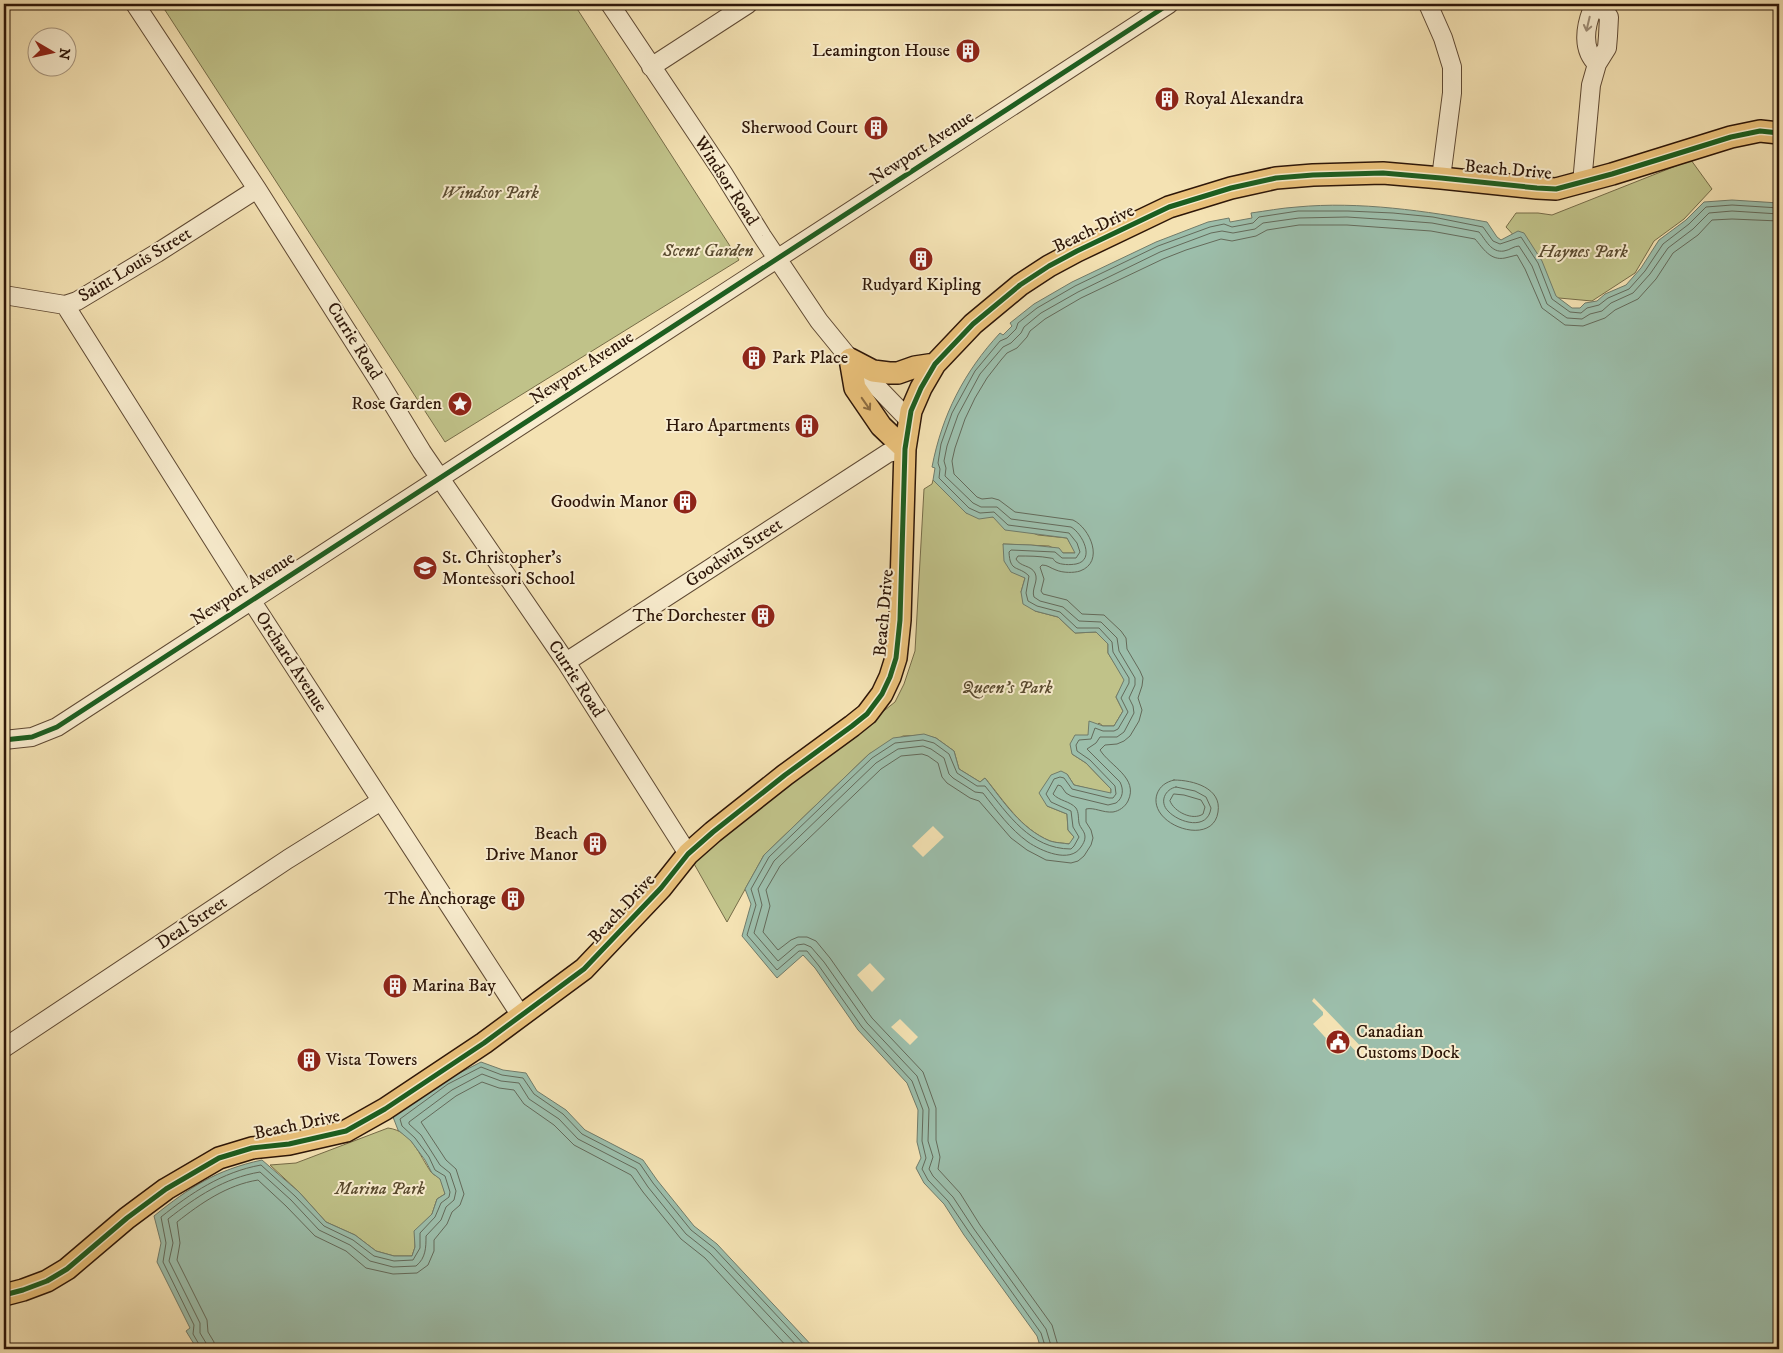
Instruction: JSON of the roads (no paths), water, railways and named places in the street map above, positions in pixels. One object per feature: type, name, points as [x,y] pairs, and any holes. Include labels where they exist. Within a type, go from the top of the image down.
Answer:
[{"type":"main road","name":"Beach Drive","points":[[4,1295],[23,1290],[67,1269],[127,1218],[166,1189],[219,1158],[252,1148],[323,1137],[346,1131],[367,1120],[476,1048],[584,969],[661,888],[688,854],[786,775],[852,726],[875,705],[890,677],[896,658],[900,603],[905,449],[911,411],[921,388],[935,364],[973,324],[1020,285],[1049,266],[1182,202],[1276,178],[1349,173],[1382,173],[1556,189],[1582,183],[1731,137],[1760,132],[1779,133]]},
{"type":"main road","points":[[850,359],[873,371],[890,374],[935,364]]},
{"type":"main road","points":[[850,359],[855,388],[881,426],[905,449]]},
{"type":"street","name":"Currie Road","points":[[135,4],[256,189],[422,452],[566,662],[688,854]]},
{"type":"street","name":"Windsor Road","points":[[610,4],[723,173],[818,321],[850,359],[909,420]]},
{"type":"street","points":[[651,67],[748,4]]},
{"type":"street","name":"Newport Avenue","points":[[4,740],[32,737],[57,727],[1169,4]]},
{"type":"street","points":[[1428,4],[1443,38],[1452,67],[1452,93],[1441,178]]},
{"type":"street","points":[[1582,183],[1592,85],[1597,64]]},
{"type":"street","name":"Saint Louis Street","points":[[4,295],[65,305],[77,301],[157,253],[256,189]]},
{"type":"street","name":"Orchard Avenue","points":[[65,305],[251,600],[521,1016]]},
{"type":"street","name":"Goodwin Street","points":[[566,662],[883,457],[905,449]]},
{"type":"street","name":"Deal Street","points":[[4,1048],[288,859],[381,801]]},
{"type":"water","points":[[1732,200],[1779,203],[1779,1349],[1041,1349],[1037,1336],[964,1235],[944,1204],[924,1183],[916,1168],[921,1158],[917,1142],[918,1110],[907,1083],[858,1030],[815,968],[803,955],[777,978],[742,936],[751,904],[745,889],[764,855],[869,754],[893,738],[924,734],[936,738],[954,751],[959,769],[980,782],[985,778],[1021,822],[1052,842],[1069,844],[1074,837],[1068,830],[1067,814],[1047,806],[1039,793],[1051,775],[1061,771],[1067,774],[1074,785],[1111,793],[1111,789],[1086,763],[1072,754],[1070,744],[1075,735],[1088,735],[1089,721],[1103,726],[1114,726],[1123,711],[1116,697],[1124,680],[1108,653],[1108,644],[1096,632],[1075,633],[1058,617],[1035,611],[1023,604],[1021,592],[1025,578],[1011,572],[1004,561],[1003,544],[1059,548],[1063,553],[1075,553],[1067,538],[1005,530],[993,517],[979,519],[966,513],[933,480],[935,468],[932,467],[936,448],[948,412],[965,379],[1000,333],[1003,335],[1012,326],[1010,323],[1034,304],[1072,282],[1156,242],[1208,222],[1229,218],[1230,222],[1252,218],[1251,213],[1285,208],[1344,205],[1392,208],[1487,222],[1501,240],[1518,231],[1524,233],[1542,261],[1556,296],[1572,308],[1580,308],[1585,303],[1597,301],[1605,294],[1626,285],[1641,268],[1659,240],[1686,220],[1704,202]]},
{"type":"water","points":[[481,1062],[503,1070],[526,1073],[537,1091],[566,1110],[585,1130],[643,1160],[694,1226],[717,1244],[815,1349],[197,1349],[186,1331],[190,1328],[157,1262],[161,1243],[154,1216],[192,1188],[217,1174],[262,1160],[299,1192],[326,1222],[355,1235],[376,1251],[394,1256],[412,1256],[415,1247],[414,1231],[432,1214],[437,1199],[445,1194],[440,1179],[432,1173],[411,1141],[398,1130],[393,1117],[446,1080]]},
{"type":"place","name":"Leamington House","points":[[968,51]]},
{"type":"place","name":"Royal Alexandra","points":[[1167,99]]},
{"type":"place","name":"Sherwood Court","points":[[876,128]]},
{"type":"place","name":"Rudyard Kipling","points":[[921,259]]},
{"type":"place","name":"Park Place","points":[[754,358]]},
{"type":"place","name":"Rose Garden","points":[[460,404]]},
{"type":"place","name":"Haro Apartments","points":[[807,426]]},
{"type":"place","name":"Goodwin Manor","points":[[685,502]]},
{"type":"place","name":"St. Christopher's Montessori School","points":[[425,568]]},
{"type":"place","name":"The Dorchester","points":[[763,616]]},
{"type":"place","name":"Beach Drive Manor","points":[[595,844]]},
{"type":"place","name":"The Anchorage","points":[[513,899]]},
{"type":"place","name":"Marina Bay","points":[[395,986]]},
{"type":"place","name":"Canadian Customs Dock","points":[[1338,1042]]},
{"type":"place","name":"Vista Towers","points":[[309,1060]]},
{"type":"park label","name":"Windsor Park","points":[[490,193]]},
{"type":"park label","name":"Scent Garden","points":[[708,251]]},
{"type":"park label","name":"Haynes Park","points":[[1583,252]]},
{"type":"park label","name":"Queen’s Park","points":[[1007,688]]},
{"type":"park label","name":"Marina Park","points":[[380,1189]]}]
